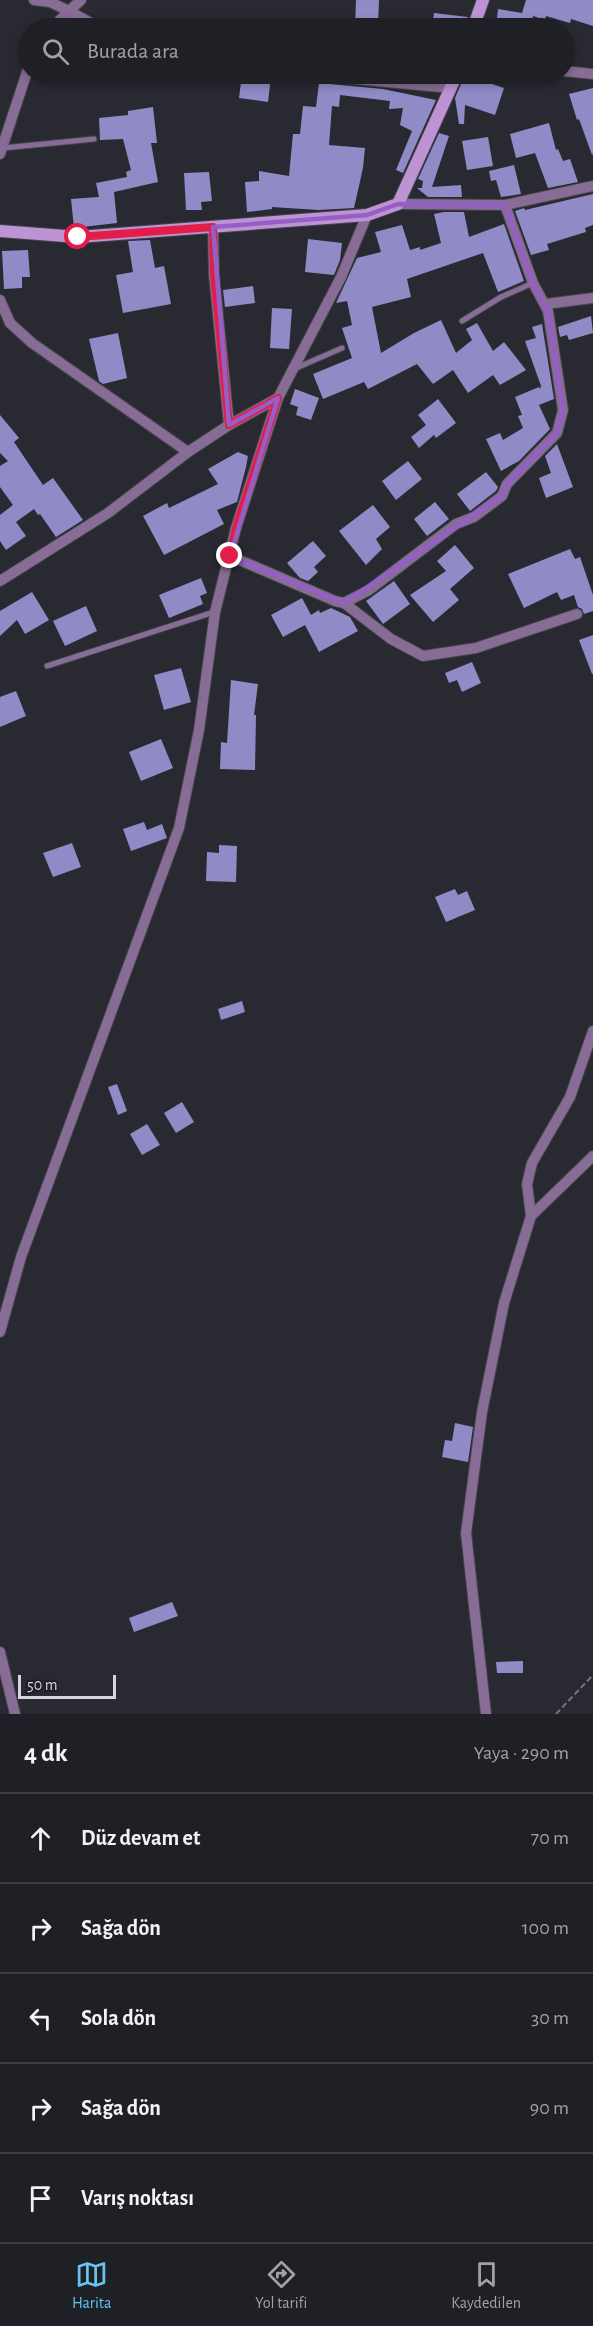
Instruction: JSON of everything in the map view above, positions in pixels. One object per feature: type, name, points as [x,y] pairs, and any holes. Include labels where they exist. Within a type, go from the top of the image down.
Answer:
[{"type":"street","points":[[34,0],[50,1],[82,18]]},
{"type":"street","points":[[62,18],[81,0]]},
{"type":"street","points":[[477,18],[483,0]]},
{"type":"street","points":[[575,72],[593,74]]},
{"type":"street","points":[[1,151],[23,84]]},
{"type":"street","points":[[408,84],[451,88]]},
{"type":"street","points":[[398,204],[453,84]]},
{"type":"street","points":[[0,231],[78,237],[367,215],[398,204],[505,205],[593,186]]},
{"type":"street","points":[[344,603],[369,590],[456,524],[474,518],[502,496],[507,484],[557,433],[563,410],[546,304],[533,283],[505,205]]},
{"type":"street","points":[[0,1332],[21,1257],[179,828],[199,730],[215,612],[236,528],[278,398],[341,278],[367,215]]},
{"type":"street","points":[[213,227],[215,286],[229,425]]},
{"type":"street","points":[[546,304],[593,298]]},
{"type":"street","points":[[0,300],[10,324],[32,343],[188,452]]},
{"type":"street","points":[[0,581],[108,513],[188,452],[229,425],[278,398]]},
{"type":"street","points":[[230,556],[344,603],[391,639],[423,656],[476,648],[577,614]]},
{"type":"street","points":[[486,1714],[466,1533],[482,1412],[504,1303],[531,1216],[527,1184],[532,1163],[570,1097],[593,1031]]},
{"type":"street","points":[[531,1216],[593,1156]]},
{"type":"street","points":[[0,1652],[15,1714]]},
{"type":"lane","points":[[1,151],[94,139]]},
{"type":"lane","points":[[462,321],[501,297],[533,283]]},
{"type":"lane","points":[[293,370],[342,348]]},
{"type":"lane","points":[[47,666],[215,612]]},
{"type":"path","points":[[556,1714],[593,1675]]},
{"type":"highlighted area","points":[[398,204],[505,205],[533,283],[548,311],[563,410],[557,433],[507,484],[502,496],[344,603],[230,556],[278,398],[229,425],[213,227],[367,215]]},
{"type":"building","points":[[356,0],[379,0],[378,18],[355,18]]},
{"type":"building","points":[[526,0],[593,0],[593,26],[575,20],[575,18],[533,16],[533,18],[497,18],[498,9],[522,13]]},
{"type":"building","points":[[434,13],[468,17],[468,18],[433,18]]},
{"type":"building","points":[[241,84],[270,84],[268,102],[239,98]]},
{"type":"building","points":[[319,84],[383,89],[436,100],[403,173],[396,170],[412,131],[400,125],[403,108],[389,109],[390,101],[340,95],[339,107],[332,106],[329,145],[365,148],[354,208],[318,210],[272,207],[272,209],[247,212],[245,182],[259,181],[259,171],[289,176],[293,134],[300,134],[303,106],[316,107]]},
{"type":"building","points":[[461,84],[492,84],[504,88],[495,115],[465,105],[464,124],[459,124],[455,98]]},
{"type":"building","points":[[593,88],[593,154],[592,155],[569,94]]},
{"type":"building","points":[[153,107],[157,143],[151,143],[158,182],[114,192],[117,223],[74,228],[71,199],[99,197],[96,183],[127,177],[126,172],[131,170],[123,139],[100,140],[99,118],[128,115],[128,111]]},
{"type":"building","points":[[549,123],[556,150],[558,149],[563,161],[570,159],[578,182],[548,188],[535,153],[516,158],[510,134]]},
{"type":"building","points":[[439,133],[449,136],[432,187],[461,185],[462,197],[428,197],[417,188],[422,188],[423,181],[418,179]]},
{"type":"building","points":[[488,137],[493,166],[467,170],[462,141]]},
{"type":"building","points":[[514,165],[521,194],[501,197],[496,180],[491,181],[489,171]]},
{"type":"building","points":[[209,172],[212,201],[201,202],[202,210],[186,210],[184,173]]},
{"type":"building","points":[[593,194],[593,225],[585,228],[586,232],[547,244],[549,250],[531,255],[515,211]]},
{"type":"building","points":[[464,212],[469,237],[504,224],[524,281],[498,292],[483,253],[407,279],[411,297],[372,307],[381,353],[441,320],[456,353],[472,340],[466,329],[477,323],[493,351],[504,342],[526,370],[500,385],[493,375],[468,393],[453,370],[433,384],[417,364],[368,389],[364,382],[323,399],[313,374],[352,358],[342,328],[352,325],[347,301],[336,303],[357,258],[381,252],[375,232],[402,225],[410,250],[420,247],[420,250],[441,243],[434,214]]},
{"type":"building","points":[[308,239],[342,243],[340,260],[334,275],[305,272]]},
{"type":"building","points":[[150,240],[155,268],[164,266],[171,304],[123,313],[116,275],[133,272],[128,241]]},
{"type":"building","points":[[28,250],[30,277],[22,277],[22,288],[4,289],[2,251]]},
{"type":"building","points":[[253,286],[255,303],[225,307],[223,290]]},
{"type":"building","points":[[272,308],[292,309],[289,349],[270,348]]},
{"type":"building","points":[[591,316],[593,333],[569,340],[567,335],[560,337],[558,327]]},
{"type":"building","points":[[542,324],[554,399],[539,405],[550,429],[519,461],[501,471],[486,439],[500,433],[503,440],[523,428],[518,416],[522,415],[515,397],[539,387],[540,389],[541,386],[525,341],[536,338],[532,327]]},
{"type":"building","points":[[118,333],[127,378],[103,384],[99,381],[89,339]]},
{"type":"building","points":[[295,389],[319,398],[311,420],[296,415],[298,407],[290,404]]},
{"type":"building","points":[[438,399],[456,423],[436,438],[434,435],[419,448],[411,437],[426,425],[418,415]]},
{"type":"building","points":[[0,415],[19,438],[14,442],[43,485],[53,478],[83,520],[56,537],[34,509],[16,522],[26,536],[6,550],[0,541],[0,515],[13,505],[0,487],[0,466],[8,461],[0,453]]},
{"type":"building","points":[[557,444],[573,487],[546,498],[539,478],[551,473],[545,456]]},
{"type":"building","points":[[238,452],[248,456],[246,467],[237,502],[217,510],[224,524],[164,555],[143,516],[167,503],[169,508],[218,484],[208,469]]},
{"type":"building","points":[[408,461],[422,479],[396,500],[382,481]]},
{"type":"building","points":[[486,472],[498,487],[470,511],[457,494]]},
{"type":"building","points":[[435,502],[449,519],[427,536],[414,519]]},
{"type":"building","points":[[373,505],[390,527],[376,539],[382,549],[366,565],[339,531]]},
{"type":"building","points":[[313,541],[326,556],[314,567],[318,572],[308,581],[300,578],[287,563]]},
{"type":"building","points":[[455,545],[474,568],[450,589],[459,600],[433,622],[410,595],[446,571],[437,561]]},
{"type":"building","points":[[570,549],[575,559],[580,557],[593,595],[593,611],[584,614],[578,607],[574,595],[561,600],[557,592],[524,608],[508,574]]},
{"type":"building","points":[[201,578],[207,593],[200,596],[203,604],[169,618],[159,595]]},
{"type":"building","points":[[394,581],[410,604],[383,624],[366,601]]},
{"type":"building","points":[[32,592],[49,620],[25,634],[17,620],[0,636],[0,611]]},
{"type":"building","points":[[302,598],[311,615],[319,610],[320,613],[331,608],[350,617],[358,631],[319,652],[305,625],[283,637],[271,615]]},
{"type":"building","points":[[86,606],[97,631],[65,646],[53,621]]},
{"type":"building","points":[[593,635],[593,674],[592,674],[579,640]]},
{"type":"building","points":[[472,662],[481,683],[462,692],[457,680],[449,683],[445,673]]},
{"type":"building","points":[[181,668],[191,702],[164,710],[154,675]]},
{"type":"building","points":[[231,680],[258,684],[254,715],[256,715],[255,770],[220,769],[221,742],[227,743]]},
{"type":"building","points":[[16,691],[26,716],[0,727],[0,697]]},
{"type":"building","points":[[161,739],[173,768],[141,781],[129,752]]},
{"type":"building","points":[[144,822],[147,830],[162,824],[167,838],[131,851],[123,829]]},
{"type":"building","points":[[72,843],[81,867],[53,877],[43,853]]},
{"type":"building","points":[[219,845],[237,846],[236,882],[206,881],[207,852],[219,853]]},
{"type":"building","points":[[455,889],[458,895],[467,891],[475,910],[446,922],[435,897]]},
{"type":"building","points":[[242,1001],[245,1012],[221,1020],[218,1009]]},
{"type":"building","points":[[117,1084],[127,1111],[118,1115],[108,1087]]},
{"type":"building","points":[[182,1102],[194,1122],[176,1133],[164,1113]]},
{"type":"building","points":[[147,1124],[160,1145],[142,1155],[130,1134]]},
{"type":"building","points":[[455,1423],[473,1427],[468,1462],[442,1457],[445,1440],[452,1441]]},
{"type":"building","points":[[172,1602],[178,1616],[134,1632],[129,1618]]},
{"type":"building","points":[[523,1661],[523,1673],[497,1673],[496,1662]]},
{"type":"route","points":[[78,237],[213,227],[214,274],[229,425],[278,398],[236,528],[230,556]]}]
